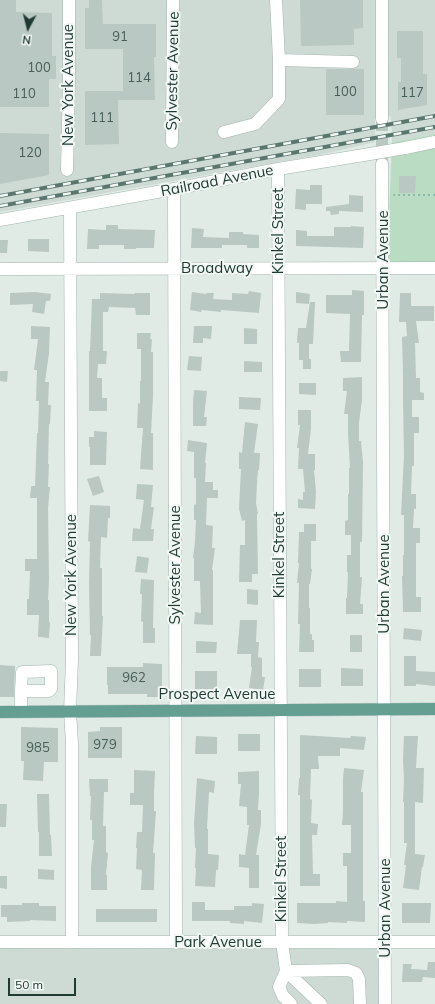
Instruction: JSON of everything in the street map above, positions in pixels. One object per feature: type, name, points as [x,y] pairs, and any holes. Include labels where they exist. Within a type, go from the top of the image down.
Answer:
[{"type":"main road","name":"Prospect Avenue","points":[[0,712],[435,709]]},
{"type":"street","name":"New York Avenue","points":[[67,170],[69,0]]},
{"type":"street","name":"Sylvester Avenue","points":[[172,142],[173,0]]},
{"type":"street","points":[[382,0],[382,118]]},
{"type":"street","points":[[224,132],[255,124],[279,99],[279,60],[276,2]]},
{"type":"street","points":[[279,60],[353,62]]},
{"type":"street","name":"Railroad Avenue","points":[[0,220],[435,142]]},
{"type":"street","name":"Urban Avenue","points":[[382,164],[385,1004]]},
{"type":"street","name":"Kinkel Street","points":[[278,169],[282,942],[286,971]]},
{"type":"street","name":"Sylvester Avenue","points":[[174,189],[176,942]]},
{"type":"street","name":"New York Avenue","points":[[70,208],[72,660],[70,711],[72,744],[72,942]]},
{"type":"street","name":"Broadway","points":[[0,269],[435,268]]},
{"type":"street","points":[[21,691],[21,712]]},
{"type":"street","name":"Park Avenue","points":[[0,942],[435,942]]},
{"type":"street","points":[[286,971],[348,970],[356,973],[359,979],[360,1004]]},
{"type":"street","points":[[286,971],[279,987],[283,996],[291,1004]]},
{"type":"street","points":[[286,971],[321,1004]]},
{"type":"path","points":[[392,195],[435,195]]},
{"type":"shaded area","points":[[0,0],[435,0],[435,134],[392,142],[391,116],[375,119],[375,142],[324,154],[0,212]]},
{"type":"shaded area","points":[[0,948],[381,949],[381,1004],[0,1004]]},
{"type":"green space","points":[[435,134],[435,264],[387,263],[392,142]]},
{"type":"building","points":[[0,0],[16,0],[16,12],[52,13],[52,56],[56,56],[56,79],[49,79],[49,107],[0,107]]},
{"type":"building","points":[[89,0],[102,0],[103,24],[156,24],[156,57],[154,57],[155,100],[118,100],[119,144],[85,145],[85,91],[123,91],[123,49],[85,49],[85,8],[89,8]]},
{"type":"building","points":[[300,0],[363,0],[363,28],[354,29],[354,45],[301,46]]},
{"type":"building","points":[[397,31],[423,31],[423,74],[427,74],[427,105],[398,110],[398,82],[401,82],[401,58],[397,58]]},
{"type":"building","points":[[326,69],[364,69],[364,115],[326,115]]},
{"type":"building","points":[[0,133],[49,134],[49,175],[0,184]]},
{"type":"building","points":[[399,176],[416,176],[415,193],[399,193]]},
{"type":"building","points":[[310,185],[322,185],[322,204],[306,204],[306,210],[295,209],[296,189],[310,190]]},
{"type":"building","points":[[349,195],[363,196],[363,212],[339,211],[339,214],[331,215],[330,211],[326,211],[326,207],[349,204]]},
{"type":"building","points":[[106,225],[118,225],[118,229],[155,230],[154,248],[124,249],[124,245],[99,245],[99,249],[87,249],[88,229],[106,230]]},
{"type":"building","points":[[334,227],[364,227],[363,248],[296,246],[296,230],[307,231],[307,236],[334,236]]},
{"type":"building","points":[[192,228],[204,229],[203,237],[229,238],[229,232],[243,232],[243,234],[259,235],[259,248],[247,248],[247,245],[222,245],[222,248],[191,248]]},
{"type":"building","points":[[28,239],[49,239],[49,252],[28,251]]},
{"type":"building","points":[[0,240],[8,240],[7,253],[0,253]]},
{"type":"building","points":[[352,290],[364,291],[361,362],[341,362],[340,351],[349,351],[350,314],[326,313],[326,295],[352,295]]},
{"type":"building","points":[[249,291],[261,293],[259,313],[221,310],[221,312],[202,310],[201,312],[190,310],[192,292],[206,294],[214,293],[213,299],[232,300],[232,293],[248,294]]},
{"type":"building","points":[[35,292],[51,294],[50,301],[46,301],[44,314],[32,312],[33,304],[10,305],[10,293]]},
{"type":"building","points":[[296,292],[310,294],[309,304],[296,303]]},
{"type":"building","points":[[100,293],[150,293],[150,315],[136,315],[135,308],[109,307],[108,312],[103,312],[103,351],[107,351],[106,364],[98,364],[97,378],[102,378],[102,398],[107,398],[107,411],[89,411],[89,351],[92,299],[100,299]]},
{"type":"building","points":[[400,293],[411,293],[411,306],[434,306],[434,321],[416,321],[419,343],[415,343],[416,378],[420,378],[420,392],[424,393],[424,400],[412,400],[412,417],[419,417],[419,433],[414,433],[414,466],[412,466],[411,494],[416,494],[416,509],[414,509],[413,528],[420,528],[420,543],[416,543],[416,597],[421,597],[421,612],[403,612],[402,576],[404,555],[404,515],[401,515],[404,455],[402,337],[407,336],[406,322],[399,322]]},
{"type":"building","points":[[310,302],[315,302],[313,344],[309,344],[311,369],[303,369],[303,360],[299,360],[299,343],[297,343],[298,328],[306,328]]},
{"type":"building","points":[[31,326],[50,327],[49,353],[45,382],[49,382],[48,405],[51,405],[48,464],[48,487],[50,487],[48,508],[49,638],[38,637],[39,615],[27,615],[30,571],[25,571],[25,559],[37,559],[37,498],[30,498],[31,486],[35,486],[38,433],[39,401],[36,401],[37,370],[34,370],[38,339],[31,339]]},
{"type":"building","points":[[194,326],[212,326],[211,339],[203,338],[203,343],[193,343]]},
{"type":"building","points":[[244,328],[257,329],[257,344],[244,344]]},
{"type":"building","points":[[137,333],[151,333],[150,339],[152,339],[151,352],[153,352],[153,396],[151,433],[153,433],[153,470],[140,469],[143,428],[137,428],[138,403],[140,404],[141,349],[137,349]]},
{"type":"building","points":[[189,356],[202,357],[201,371],[187,370]]},
{"type":"building","points":[[244,361],[262,362],[262,372],[244,372]]},
{"type":"building","points":[[0,371],[8,371],[7,382],[0,381]]},
{"type":"building","points":[[362,377],[359,441],[361,441],[363,462],[362,542],[360,542],[360,577],[362,577],[360,604],[363,604],[363,614],[346,614],[348,572],[347,555],[351,555],[351,535],[345,535],[345,521],[348,520],[350,468],[348,414],[344,414],[347,391],[343,391],[343,378]]},
{"type":"building","points":[[299,383],[316,383],[316,395],[299,394]]},
{"type":"building","points":[[194,390],[207,391],[204,417],[207,417],[206,426],[193,426]]},
{"type":"building","points":[[239,397],[261,398],[260,410],[239,409]]},
{"type":"building","points":[[298,410],[311,410],[311,429],[308,454],[315,454],[315,509],[298,508],[298,499],[303,500],[303,492],[305,492],[303,469],[298,469],[299,448],[297,448],[300,425],[298,425]]},
{"type":"building","points":[[245,422],[258,424],[254,453],[260,453],[256,503],[258,514],[258,574],[252,574],[252,582],[239,582],[240,545],[245,545],[245,520],[242,521],[239,509],[241,469],[239,469],[239,452],[242,453]]},
{"type":"building","points":[[94,431],[107,432],[106,465],[90,465],[89,437],[94,437]]},
{"type":"building","points":[[188,440],[207,443],[205,482],[213,482],[213,490],[218,490],[218,498],[207,498],[206,525],[213,526],[212,548],[215,548],[212,570],[213,625],[194,624],[195,612],[201,613],[200,581],[194,581],[193,558],[196,520],[194,520],[194,504],[196,505],[196,478],[194,478],[194,452],[187,451]]},
{"type":"building","points":[[99,476],[104,492],[93,496],[87,479]]},
{"type":"building","points":[[137,484],[153,485],[151,507],[154,507],[151,529],[154,529],[153,541],[132,541],[133,528],[140,529],[144,500],[136,499]]},
{"type":"building","points":[[90,505],[110,506],[107,538],[101,537],[100,568],[102,568],[103,616],[101,656],[90,656],[90,542],[88,541]]},
{"type":"building","points":[[304,524],[316,524],[316,541],[311,541],[312,569],[309,584],[310,634],[312,634],[312,640],[314,640],[314,652],[299,652],[299,583],[297,583],[299,563],[299,532],[304,532]]},
{"type":"building","points":[[137,556],[149,558],[147,573],[135,572]]},
{"type":"building","points":[[141,579],[154,580],[153,628],[155,628],[155,643],[143,643],[143,622],[141,621],[142,594],[140,594]]},
{"type":"building","points":[[247,589],[258,590],[258,605],[247,604]]},
{"type":"building","points":[[240,620],[257,620],[256,642],[259,642],[258,657],[262,658],[262,677],[265,677],[263,690],[249,688],[252,667],[251,654],[237,654]]},
{"type":"building","points":[[404,628],[422,630],[421,641],[403,639]]},
{"type":"building","points":[[350,635],[362,635],[362,652],[350,652]]},
{"type":"building","points":[[196,641],[217,642],[216,653],[196,653]]},
{"type":"building","points":[[404,656],[416,656],[416,671],[435,672],[435,686],[416,684],[416,686],[404,686]]},
{"type":"building","points":[[143,663],[162,664],[162,697],[147,697],[147,694],[108,694],[107,667],[143,667]]},
{"type":"building","points":[[0,665],[15,666],[14,697],[0,697]]},
{"type":"building","points":[[341,668],[363,669],[363,686],[341,686]]},
{"type":"building","points":[[299,669],[321,669],[321,687],[299,687]]},
{"type":"building","points":[[195,671],[217,671],[217,689],[195,689]]},
{"type":"building","points":[[21,727],[58,728],[58,762],[44,762],[43,781],[23,780],[24,761],[21,761]]},
{"type":"building","points":[[100,727],[122,727],[122,758],[88,758],[88,732],[100,731]]},
{"type":"building","points":[[238,734],[260,734],[260,751],[238,751]]},
{"type":"building","points":[[300,735],[350,738],[351,736],[366,737],[364,750],[340,748],[340,756],[318,756],[319,769],[311,769],[311,823],[318,824],[317,835],[312,835],[313,874],[320,874],[320,886],[300,886],[300,795],[298,795],[300,778]]},
{"type":"building","points":[[196,736],[217,737],[217,754],[195,754]]},
{"type":"building","points":[[404,736],[418,736],[416,768],[424,768],[423,803],[415,802],[415,854],[425,855],[419,890],[403,888],[407,843],[404,843]]},
{"type":"building","points":[[344,768],[364,770],[361,792],[363,792],[363,901],[365,901],[365,922],[347,921],[347,923],[297,923],[297,903],[336,903],[336,901],[347,902],[347,866],[343,866],[343,853],[351,853],[351,825],[342,825]]},
{"type":"building","points":[[134,770],[155,771],[154,811],[156,811],[153,853],[155,853],[154,890],[141,890],[142,870],[136,869],[137,832],[142,832],[143,805],[130,805],[130,793],[134,793]]},
{"type":"building","points":[[259,771],[258,810],[261,810],[261,824],[256,855],[259,855],[259,888],[249,888],[249,868],[239,867],[239,854],[245,855],[249,825],[247,825],[247,807],[239,806],[241,784],[238,784],[238,772]]},
{"type":"building","points":[[197,778],[215,781],[214,793],[209,792],[207,829],[208,854],[219,855],[215,887],[195,886],[196,848],[194,823]]},
{"type":"building","points":[[89,779],[108,779],[108,792],[104,792],[103,826],[106,826],[106,852],[108,853],[106,875],[107,890],[91,890],[91,867],[94,840],[92,840],[92,820],[90,820],[91,796]]},
{"type":"building","points":[[37,794],[49,794],[52,856],[39,856]]},
{"type":"building","points":[[0,804],[7,804],[6,827],[0,827]]},
{"type":"building","points":[[38,869],[54,870],[54,880],[38,879]]},
{"type":"building","points":[[0,876],[7,876],[7,889],[0,888]]},
{"type":"building","points":[[192,902],[205,902],[205,910],[234,910],[234,906],[252,906],[252,903],[264,904],[262,923],[244,921],[244,924],[230,923],[230,921],[192,921]]},
{"type":"building","points":[[22,903],[39,903],[39,906],[56,906],[56,921],[30,920],[7,922],[7,917],[1,917],[1,905],[22,905]]},
{"type":"building","points":[[402,903],[431,903],[430,923],[402,923]]},
{"type":"building","points":[[96,909],[157,909],[157,922],[96,922]]},
{"type":"building","points":[[428,962],[435,962],[435,978],[423,977],[422,982],[402,982],[403,964],[412,964],[411,969],[427,970]]},
{"type":"tunnel","points":[[382,119],[382,161]]},
{"type":"railway","points":[[0,196],[435,116]]},
{"type":"railway","points":[[0,206],[435,127]]}]
